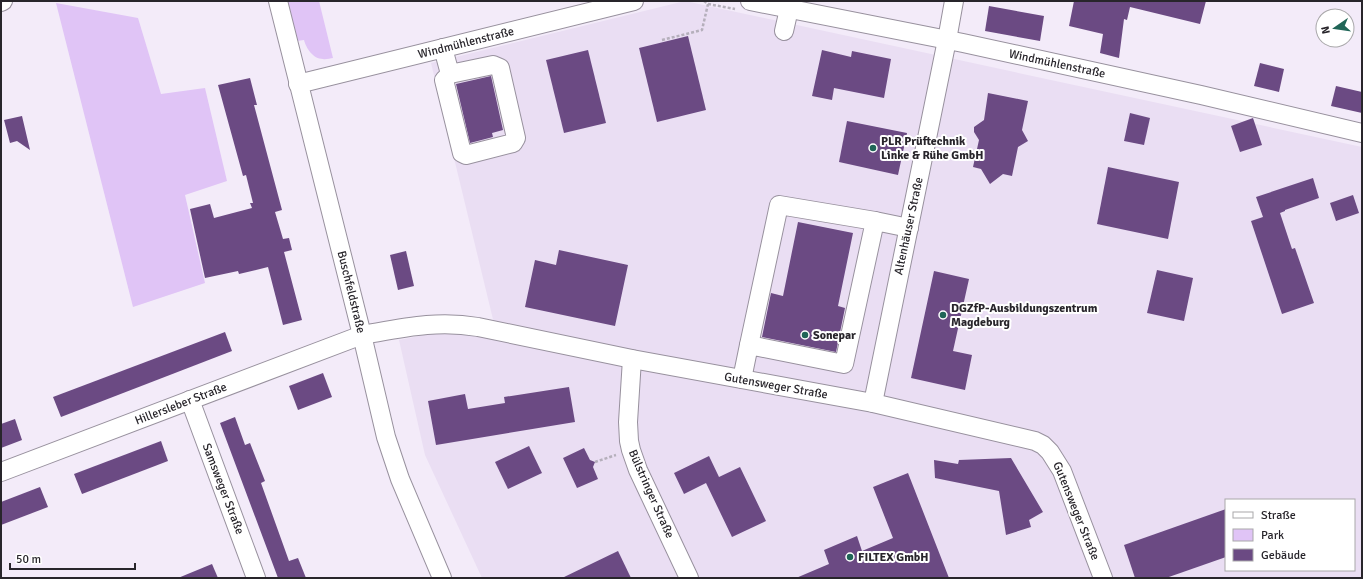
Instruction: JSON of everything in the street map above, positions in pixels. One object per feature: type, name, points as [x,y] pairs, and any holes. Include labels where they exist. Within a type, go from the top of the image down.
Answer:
[{"type":"street","name":"Buschfeldstraße","points":[[278,1],[362,335],[386,437],[393,459],[442,578]]},
{"type":"street","name":"Windmühlenstraße","points":[[298,84],[634,1]]},
{"type":"street","name":"Windmühlenstraße","points":[[750,1],[947,40],[1201,95],[1362,133]]},
{"type":"street","name":"Altenhäuser Straße","points":[[873,404],[954,1]]},
{"type":"street","points":[[784,32],[789,9]]},
{"type":"street","points":[[443,48],[450,74]]},
{"type":"street","points":[[492,65],[500,68],[516,138],[513,143],[466,155],[462,153],[444,80],[450,74],[492,65]]},
{"type":"street","points":[[742,379],[779,205],[909,228]]},
{"type":"street","points":[[749,345],[844,364],[875,221]]},
{"type":"street","name":"Gutensweger Straße","points":[[362,335],[424,325],[453,324],[478,327],[632,359],[873,404],[1026,438],[1043,445],[1052,455],[1062,471],[1103,578]]},
{"type":"street","name":"Hillersleber Straße","points":[[1,472],[362,335]]},
{"type":"street","name":"Bülstringer Straße","points":[[632,359],[628,422],[628,436],[631,450],[641,476],[689,578]]},
{"type":"street","name":"Samsweger Straße","points":[[190,400],[256,578]]},
{"type":"path","points":[[662,40],[702,30],[708,4]]},
{"type":"shaded area","points":[[685,1],[1362,147],[1362,578],[482,578],[425,455],[399,340],[429,334],[455,333],[498,340],[431,63]]},
{"type":"green space","points":[[287,1],[319,1],[333,58],[319,59],[308,50],[304,40],[297,41]]},
{"type":"green space","points":[[56,3],[138,18],[161,94],[205,88],[227,181],[185,195],[205,283],[133,307]]},
{"type":"building","points":[[1074,1],[1206,1],[1200,24],[1130,7],[1127,20],[1124,19],[1119,58],[1100,53],[1103,34],[1069,26]]},
{"type":"building","points":[[989,6],[1044,16],[1040,41],[985,31]]},
{"type":"building","points":[[688,36],[706,110],[657,122],[639,48]]},
{"type":"building","points":[[588,50],[606,123],[564,133],[546,60]]},
{"type":"building","points":[[822,50],[851,57],[852,51],[891,59],[884,98],[834,88],[832,100],[812,96]]},
{"type":"building","points":[[1260,63],[1284,69],[1279,92],[1254,86]]},
{"type":"building","points":[[491,76],[503,130],[492,133],[493,137],[470,143],[456,84]]},
{"type":"building","points":[[250,78],[257,105],[254,105],[282,210],[275,212],[283,239],[289,238],[292,250],[284,252],[302,320],[283,325],[268,267],[239,274],[238,271],[205,278],[190,209],[210,204],[214,218],[252,208],[250,203],[253,203],[246,175],[243,176],[218,85]]},
{"type":"building","points":[[1336,86],[1362,92],[1362,113],[1331,106]]},
{"type":"building","points":[[988,93],[1028,101],[1022,130],[1028,141],[1018,147],[1012,176],[1003,174],[990,184],[981,169],[973,167],[979,140],[974,132],[974,127],[984,120]]},
{"type":"building","points":[[1130,113],[1150,118],[1144,145],[1124,141]]},
{"type":"building","points":[[22,116],[30,150],[17,141],[10,143],[4,120]]},
{"type":"building","points":[[1253,118],[1262,145],[1240,152],[1231,126]]},
{"type":"building","name":"PLR Prüftechnik Linke & Rühe GmbH","points":[[847,121],[907,133],[898,175],[839,162]]},
{"type":"building","points":[[1108,167],[1179,182],[1168,239],[1097,224]]},
{"type":"building","points":[[1313,178],[1319,198],[1280,213],[1292,249],[1295,248],[1314,303],[1282,314],[1251,221],[1263,217],[1256,197]]},
{"type":"building","points":[[1353,195],[1359,213],[1336,221],[1330,203]]},
{"type":"building","points":[[798,222],[853,233],[838,306],[845,308],[836,352],[762,337],[771,293],[783,296]]},
{"type":"building","points":[[559,250],[628,265],[615,326],[525,307],[535,260],[556,265]]},
{"type":"building","points":[[406,251],[414,286],[398,290],[390,255]]},
{"type":"building","points":[[1157,270],[1193,278],[1184,321],[1147,313]]},
{"type":"building","name":"DGZfP-Ausbildungszentrum Magdeburg","points":[[934,271],[969,279],[953,351],[972,355],[965,390],[911,378]]},
{"type":"building","points":[[225,332],[232,351],[61,417],[53,397]]},
{"type":"building","points":[[323,373],[332,397],[298,410],[289,386]]},
{"type":"building","points":[[569,387],[575,422],[436,445],[428,401],[465,394],[468,409],[505,403],[504,397]]},
{"type":"building","points":[[235,417],[245,445],[250,443],[265,481],[261,483],[289,561],[298,558],[306,578],[278,578],[220,423]]},
{"type":"building","points":[[15,419],[22,440],[1,448],[1,424]]},
{"type":"building","points":[[161,441],[168,461],[82,494],[74,474]]},
{"type":"building","points":[[529,446],[542,473],[508,489],[495,462]]},
{"type":"building","points":[[584,448],[590,460],[595,462],[593,467],[598,479],[577,488],[563,458]]},
{"type":"building","points":[[709,456],[719,477],[740,467],[766,521],[732,537],[706,483],[684,494],[674,473]]},
{"type":"building","points":[[1011,458],[1043,512],[1029,520],[1031,527],[1006,535],[999,491],[935,478],[934,460],[958,464],[959,460]]},
{"type":"building","points":[[908,473],[949,578],[796,578],[829,564],[824,550],[857,536],[862,551],[893,538],[873,487]]},
{"type":"building","points":[[40,487],[48,507],[1,525],[1,502]]},
{"type":"building","points":[[1225,509],[1225,557],[1166,578],[1135,578],[1124,545]]},
{"type":"building","points":[[618,551],[631,578],[562,578]]},
{"type":"building","points":[[212,564],[218,578],[178,578]]},
{"type":"place","name":"PLR Prüftechnik Linke & Rühe GmbH","points":[[873,148]]},
{"type":"place","name":"DGZfP-Ausbildungszentrum Magdeburg","points":[[943,315]]},
{"type":"place","name":"Sonepar","points":[[805,335]]},
{"type":"place","name":"FILTEX GmbH","points":[[850,557]]}]
